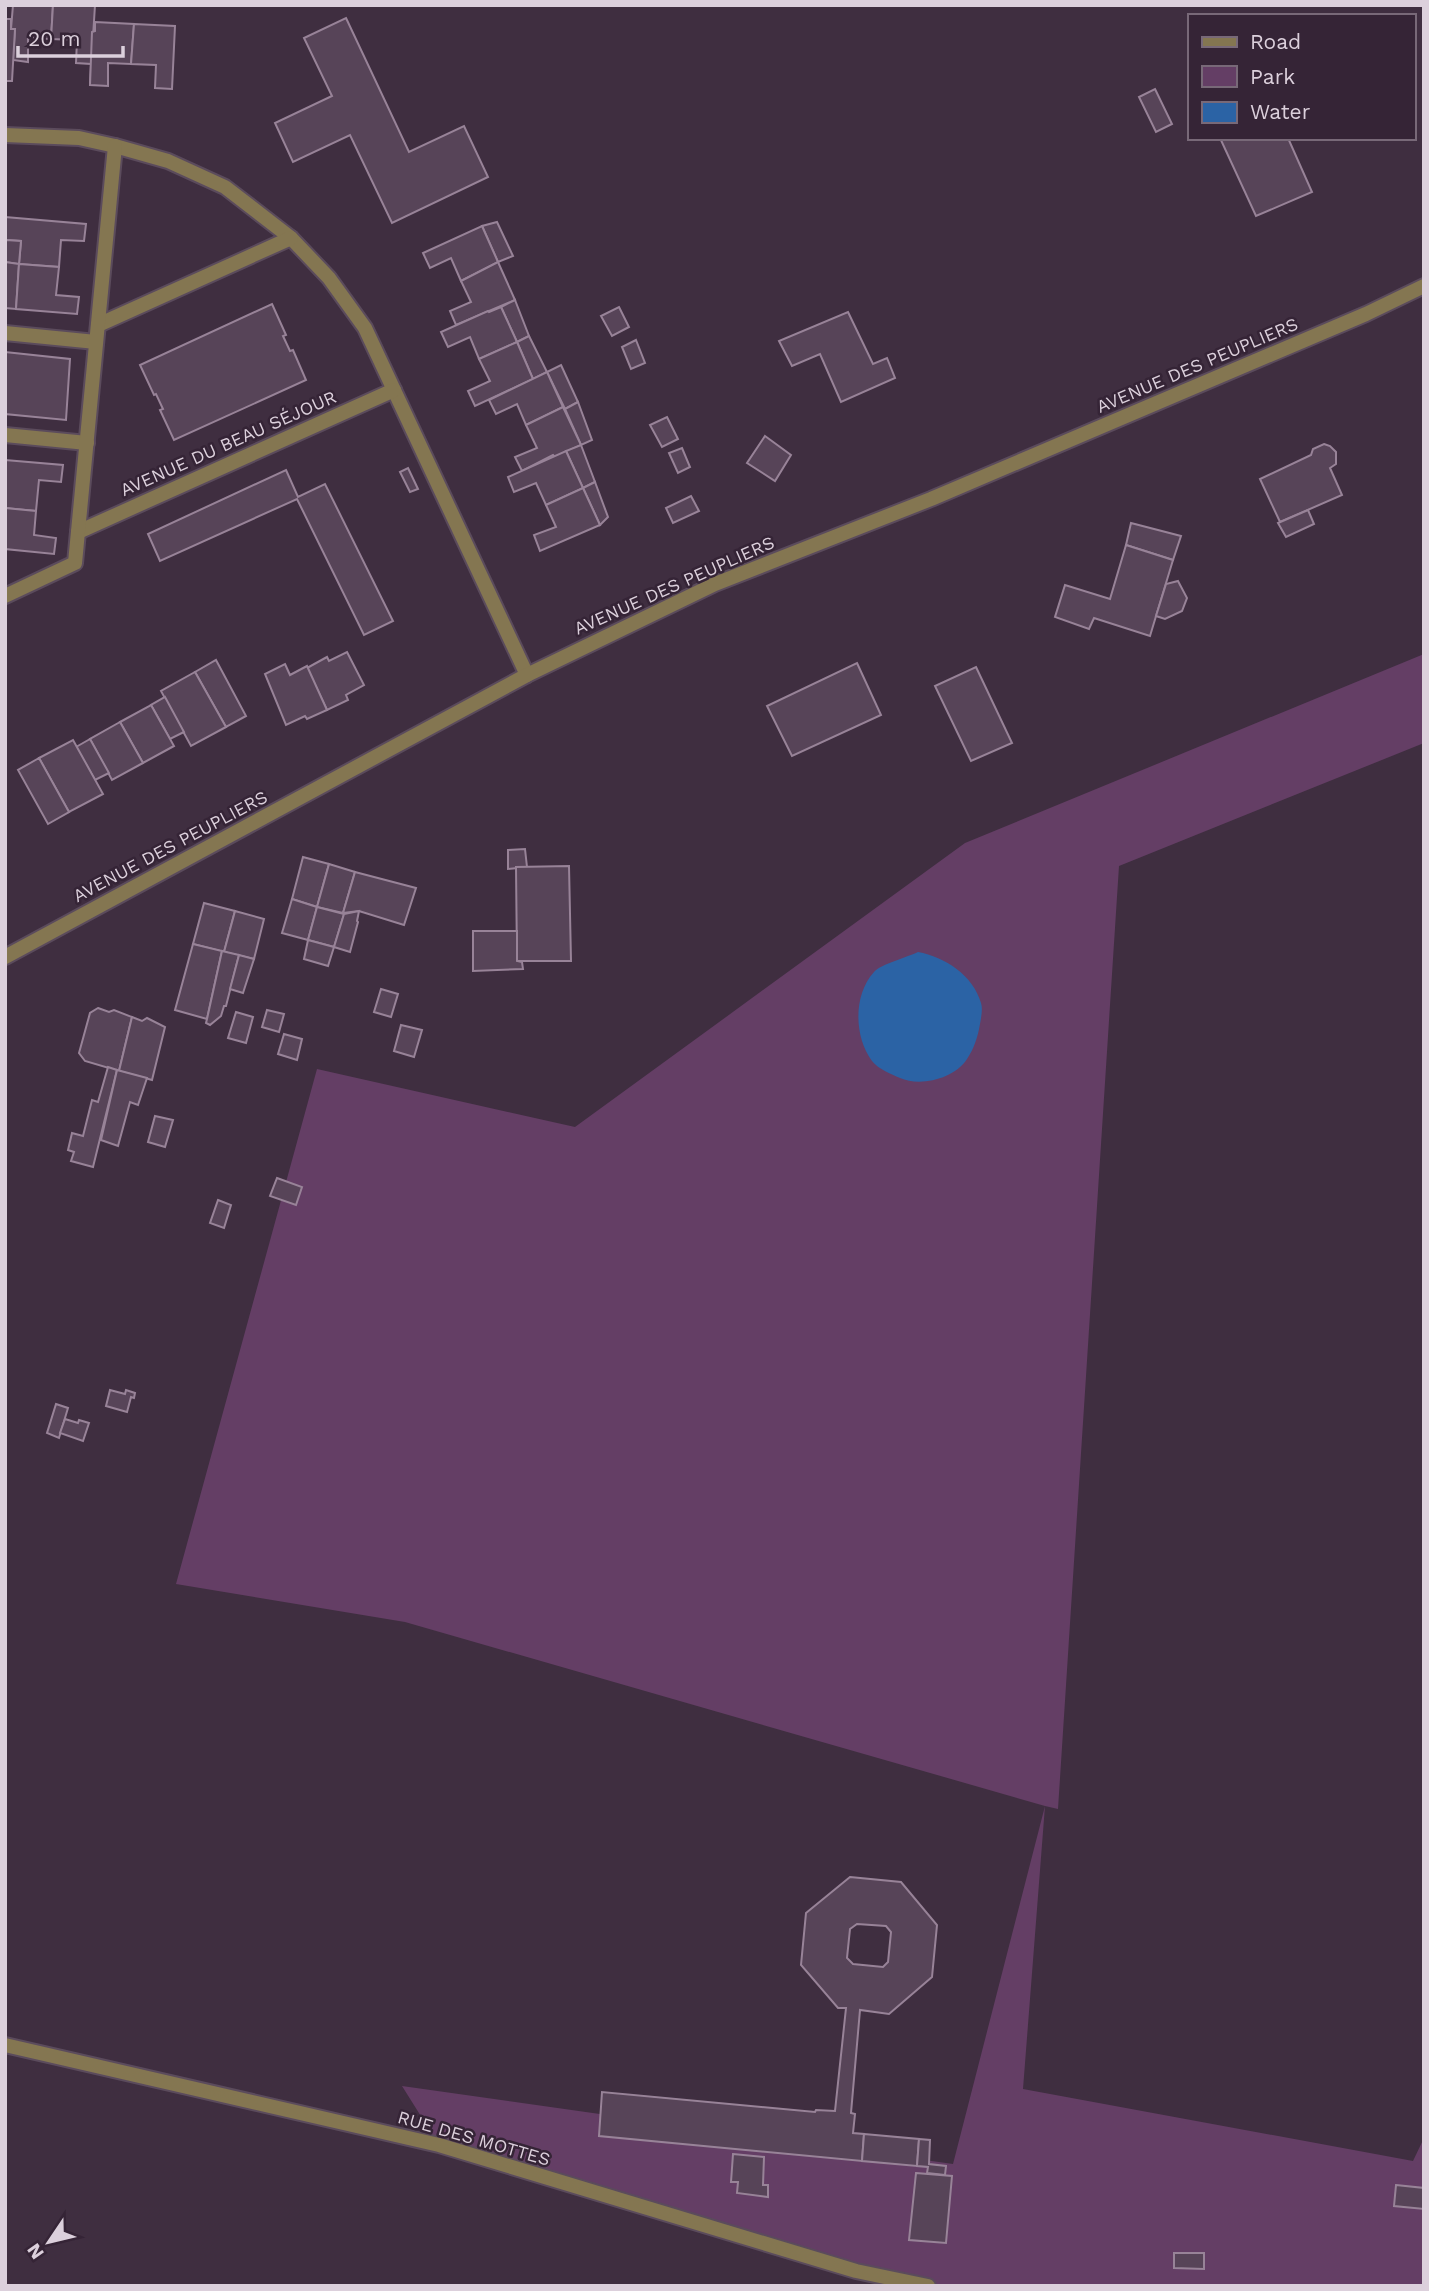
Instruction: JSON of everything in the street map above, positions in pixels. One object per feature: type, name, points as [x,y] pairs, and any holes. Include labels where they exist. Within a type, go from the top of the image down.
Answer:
[{"type":"street","points":[[5,135],[79,138],[168,161],[225,187],[291,238],[329,278],[365,328],[527,674]]},
{"type":"street","points":[[5,596],[75,563],[115,146]]},
{"type":"street","points":[[98,325],[291,238]]},
{"type":"street","name":"AVENUE DES PEUPLIERS","points":[[5,957],[527,674],[715,584],[931,499],[1366,314],[1424,286]]},
{"type":"street","points":[[5,333],[96,342]]},
{"type":"street","name":"AVENUE DU BEAU SÉJOUR","points":[[78,532],[394,390]]},
{"type":"street","points":[[5,435],[87,443]]},
{"type":"street","name":"RUE DES MOTTES","points":[[5,2045],[439,2145],[856,2271],[928,2286]]},
{"type":"green space","points":[[1424,654],[1424,743],[1119,866],[1058,1809],[405,1622],[176,1584],[317,1069],[575,1127],[965,843]]},
{"type":"green space","points":[[1045,1806],[1023,2089],[1413,2161],[1424,2138],[1424,2286],[930,2286],[439,2145],[402,2086],[953,2164]]},
{"type":"water","points":[[918,952],[948,963],[965,976],[977,993],[982,1011],[975,1042],[961,1066],[945,1076],[917,1082],[900,1078],[875,1064],[862,1040],[858,1016],[862,992],[874,972],[888,963]]},
{"type":"building","points":[[13,5],[53,5],[51,39],[28,38],[28,62],[13,60]]},
{"type":"building","points":[[53,5],[95,5],[90,85],[91,64],[76,63],[77,40],[51,39]]},
{"type":"building","points":[[346,18],[409,152],[464,126],[488,177],[392,223],[350,135],[293,162],[275,123],[332,96],[304,38]]},
{"type":"building","points":[[5,19],[11,19],[11,29],[15,29],[12,81],[5,81]]},
{"type":"building","points":[[95,22],[134,24],[131,64],[108,63],[108,86],[90,85],[92,32],[95,31]]},
{"type":"building","points":[[134,24],[175,26],[172,89],[155,88],[156,65],[131,64]]},
{"type":"building","points":[[1155,89],[1172,124],[1156,132],[1139,97]]},
{"type":"building","points":[[1221,140],[1289,140],[1312,192],[1256,216]]},
{"type":"building","points":[[5,217],[86,224],[84,241],[61,240],[59,267],[19,264],[21,241],[5,240]]},
{"type":"building","points":[[497,222],[513,256],[498,262],[482,226]]},
{"type":"building","points":[[482,226],[498,262],[461,281],[451,258],[430,268],[423,253]]},
{"type":"building","points":[[6,240],[21,241],[19,264],[5,262]]},
{"type":"building","points":[[5,262],[19,264],[16,309],[5,308]]},
{"type":"building","points":[[498,262],[515,300],[456,325],[450,311],[471,302],[461,281]]},
{"type":"building","points":[[19,264],[59,267],[56,295],[79,297],[77,314],[16,309]]},
{"type":"building","points":[[515,300],[529,336],[517,342],[501,307]]},
{"type":"building","points":[[272,304],[286,335],[283,336],[290,351],[293,350],[306,380],[174,440],[160,410],[163,409],[140,365]]},
{"type":"building","points":[[501,307],[517,342],[479,359],[470,337],[448,347],[441,332]]},
{"type":"building","points":[[619,307],[629,327],[612,336],[601,316]]},
{"type":"building","points":[[848,312],[873,364],[887,358],[895,378],[841,402],[820,354],[792,366],[779,341]]},
{"type":"building","points":[[529,336],[547,372],[533,379],[517,342]]},
{"type":"building","points":[[636,340],[645,363],[631,369],[622,347]]},
{"type":"building","points":[[517,342],[533,379],[475,406],[468,391],[490,381],[479,359]]},
{"type":"building","points":[[5,352],[70,359],[66,420],[5,414]]},
{"type":"building","points":[[561,365],[578,402],[565,409],[547,372]]},
{"type":"building","points":[[547,372],[563,407],[526,425],[517,404],[496,414],[489,400]]},
{"type":"building","points":[[578,402],[592,440],[581,445],[565,409]]},
{"type":"building","points":[[563,407],[581,445],[555,457],[553,455],[522,471],[515,457],[537,448],[526,425]]},
{"type":"building","points":[[667,417],[678,439],[662,447],[650,425]]},
{"type":"building","points":[[765,436],[791,455],[775,481],[747,463]]},
{"type":"building","points":[[1324,444],[1336,452],[1336,464],[1330,468],[1342,495],[1280,522],[1260,479],[1311,455],[1313,449]]},
{"type":"building","points":[[581,445],[595,482],[583,488],[566,451]]},
{"type":"building","points":[[682,448],[690,467],[678,473],[669,453]]},
{"type":"building","points":[[566,451],[583,488],[546,505],[536,483],[514,492],[508,477]]},
{"type":"building","points":[[5,460],[63,465],[61,482],[39,480],[36,511],[5,508]]},
{"type":"building","points":[[408,468],[418,489],[410,492],[400,472]]},
{"type":"building","points":[[286,470],[298,497],[325,484],[393,621],[364,635],[297,499],[160,561],[148,534]]},
{"type":"building","points":[[595,482],[608,517],[600,525],[583,488]]},
{"type":"building","points":[[583,488],[600,525],[540,551],[534,535],[556,527],[546,505]]},
{"type":"building","points":[[691,496],[699,511],[673,523],[666,508]]},
{"type":"building","points":[[5,508],[36,511],[34,535],[56,538],[54,554],[5,549]]},
{"type":"building","points":[[1308,510],[1314,524],[1286,537],[1278,523]]},
{"type":"building","points":[[1131,523],[1181,536],[1173,560],[1126,545]]},
{"type":"building","points":[[1126,545],[1173,560],[1150,636],[1094,618],[1089,629],[1055,617],[1065,585],[1110,599]]},
{"type":"building","points":[[1178,581],[1187,598],[1182,611],[1165,619],[1156,616],[1166,584]]},
{"type":"building","points":[[347,652],[364,685],[346,695],[348,700],[327,710],[307,668],[327,657],[329,661]]},
{"type":"building","points":[[216,660],[246,716],[226,727],[195,672]]},
{"type":"building","points":[[857,663],[881,715],[792,756],[767,706]]},
{"type":"building","points":[[285,664],[290,675],[307,666],[327,710],[286,725],[265,674]]},
{"type":"building","points":[[976,667],[1012,743],[971,761],[935,686]]},
{"type":"building","points":[[195,672],[226,727],[191,746],[161,691]]},
{"type":"building","points":[[165,697],[184,732],[170,739],[151,705]]},
{"type":"building","points":[[151,705],[174,746],[143,763],[120,722]]},
{"type":"building","points":[[120,722],[143,763],[112,780],[90,739]]},
{"type":"building","points":[[90,739],[109,773],[95,780],[76,747]]},
{"type":"building","points":[[73,740],[103,794],[69,812],[39,758]]},
{"type":"building","points":[[39,758],[69,812],[48,824],[18,770]]},
{"type":"building","points":[[525,849],[527,867],[508,869],[508,850]]},
{"type":"building","points":[[303,857],[329,864],[317,907],[292,899]]},
{"type":"building","points":[[329,864],[355,872],[343,913],[317,907]]},
{"type":"building","points":[[569,866],[571,961],[517,961],[516,867]]},
{"type":"building","points":[[355,872],[416,888],[404,925],[359,911],[343,913]]},
{"type":"building","points":[[292,899],[317,907],[308,940],[282,933]]},
{"type":"building","points":[[204,903],[235,911],[224,952],[193,944]]},
{"type":"building","points":[[317,907],[344,914],[334,947],[308,940]]},
{"type":"building","points":[[235,911],[264,919],[254,959],[224,952]]},
{"type":"building","points":[[359,911],[350,952],[334,947],[344,914]]},
{"type":"building","points":[[473,931],[517,931],[517,961],[522,962],[523,969],[473,971]]},
{"type":"building","points":[[308,940],[334,947],[328,966],[304,959]]},
{"type":"building","points":[[193,944],[222,951],[207,1019],[175,1010]]},
{"type":"building","points":[[222,951],[239,955],[226,1006],[221,1016],[210,1025],[206,1023]]},
{"type":"building","points":[[239,955],[254,959],[243,993],[230,989]]},
{"type":"building","points":[[381,989],[398,994],[391,1017],[374,1012]]},
{"type":"building","points":[[98,1008],[109,1012],[114,1010],[132,1017],[119,1071],[85,1061],[79,1053],[90,1013]]},
{"type":"building","points":[[267,1010],[284,1014],[279,1032],[262,1027]]},
{"type":"building","points":[[236,1012],[253,1017],[246,1043],[228,1038]]},
{"type":"building","points":[[132,1017],[142,1021],[147,1018],[165,1027],[152,1080],[119,1071]]},
{"type":"building","points":[[401,1025],[422,1030],[414,1057],[394,1051]]},
{"type":"building","points":[[284,1034],[302,1039],[297,1060],[278,1054]]},
{"type":"building","points":[[108,1067],[117,1070],[93,1167],[71,1161],[74,1152],[68,1150],[72,1133],[83,1136],[92,1100],[98,1102]]},
{"type":"building","points":[[117,1070],[147,1078],[138,1105],[130,1102],[118,1146],[101,1140]]},
{"type":"building","points":[[155,1116],[173,1120],[165,1147],[148,1142]]},
{"type":"building","points":[[277,1178],[302,1187],[296,1205],[270,1196]]},
{"type":"building","points":[[218,1200],[231,1205],[224,1228],[210,1223]]},
{"type":"building","points":[[110,1390],[125,1394],[126,1390],[135,1393],[134,1398],[131,1397],[127,1412],[106,1406]]},
{"type":"building","points":[[56,1404],[68,1408],[59,1438],[47,1433]]},
{"type":"building","points":[[65,1419],[89,1423],[83,1441],[60,1433]]},
{"type":"building","points":[[850,1877],[901,1882],[937,1925],[932,1977],[889,2014],[860,2010],[851,2113],[855,2114],[853,2133],[864,2134],[862,2161],[599,2136],[602,2092],[815,2112],[835,2111],[846,2008],[838,2008],[801,1965],[806,1913]],"holes":[[[857,1924],[886,1926],[891,1932],[888,1962],[883,1967],[853,1964],[847,1958],[850,1929]]]},
{"type":"building","points":[[864,2134],[919,2139],[917,2166],[862,2161]]},
{"type":"building","points":[[919,2139],[930,2140],[929,2164],[946,2166],[945,2175],[927,2173],[928,2167],[917,2166]]},
{"type":"building","points":[[733,2154],[764,2157],[763,2185],[768,2185],[768,2197],[737,2193],[738,2182],[731,2182]]},
{"type":"building","points":[[916,2173],[952,2176],[946,2243],[909,2240]]},
{"type":"building","points":[[1396,2185],[1424,2188],[1424,2209],[1394,2206]]},
{"type":"building","points":[[1174,2253],[1204,2253],[1204,2269],[1174,2268]]}]
